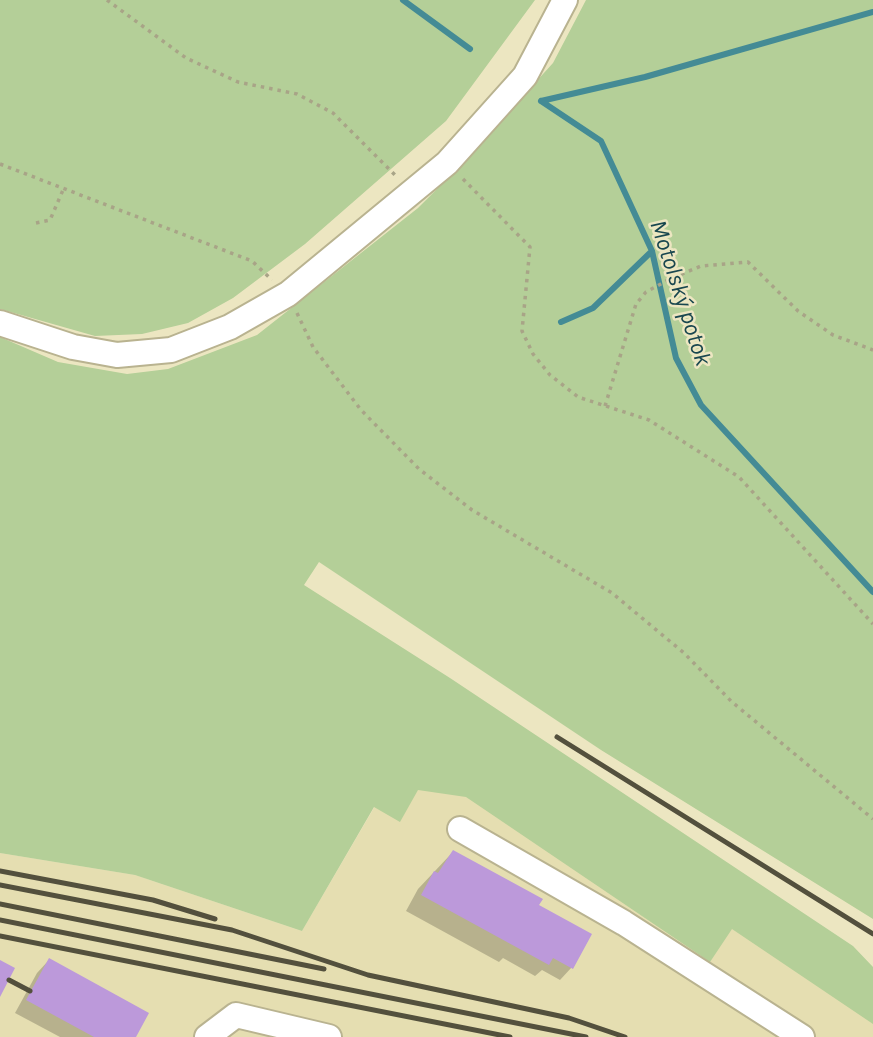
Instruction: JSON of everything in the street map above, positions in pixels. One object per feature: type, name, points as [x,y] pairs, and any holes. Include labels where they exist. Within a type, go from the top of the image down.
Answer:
[{"type":"lane","points":[[0,324],[73,347],[117,355],[170,350],[230,327],[288,294],[447,163],[526,76],[565,0]]},
{"type":"lane","points":[[460,829],[624,923],[802,1037]]},
{"type":"lane","points":[[207,1037],[236,1015],[329,1037]]},
{"type":"path","points":[[107,0],[186,58],[238,82],[298,94],[333,113],[412,194]]},
{"type":"path","points":[[447,163],[530,247],[522,331],[533,354],[550,375],[578,397],[649,420],[739,477],[873,624]]},
{"type":"path","points":[[0,164],[252,261],[288,294],[313,347],[361,410],[419,469],[472,510],[612,593],[684,653],[732,702],[873,819]]},
{"type":"path","points":[[36,223],[50,220],[63,190]]},
{"type":"path","points":[[604,407],[636,304],[646,292],[701,267],[748,262],[798,311],[834,335],[873,350]]},
{"type":"shaded area","points":[[443,690],[873,984],[873,1037],[0,1037],[0,853],[135,875],[302,931]]},
{"type":"green space","points":[[0,0],[535,0],[446,121],[305,244],[233,298],[188,323],[142,334],[95,336],[0,309]]},
{"type":"green space","points":[[586,0],[873,0],[873,919],[601,750],[319,562],[304,585],[450,678],[853,946],[873,967],[873,1024],[732,929],[710,962],[466,797],[418,790],[400,822],[374,807],[302,931],[135,875],[0,853],[0,337],[58,362],[127,374],[168,369],[257,335],[418,208],[455,171],[553,63]]},
{"type":"building","points":[[453,850],[543,899],[539,905],[592,934],[573,969],[553,958],[549,965],[421,895],[434,871],[438,873]]},
{"type":"building","points":[[49,958],[149,1013],[136,1037],[94,1037],[26,1000]]},
{"type":"building","points":[[0,960],[15,968],[0,997]]},
{"type":"waterway","name":"Motolský potok","points":[[403,0],[470,49]]},
{"type":"waterway","points":[[541,101],[645,77],[873,12]]},
{"type":"waterway","name":"Motolský potok","points":[[541,101],[601,141],[652,251],[676,358],[701,405],[873,592]]},
{"type":"waterway","points":[[561,322],[593,308],[652,251]]},
{"type":"railway","points":[[557,737],[873,934]]},
{"type":"railway","points":[[0,871],[153,900],[215,919]]},
{"type":"railway","points":[[0,885],[232,930],[368,975],[569,1018],[625,1037]]},
{"type":"railway","points":[[0,904],[324,969]]},
{"type":"railway","points":[[0,920],[586,1037]]},
{"type":"railway","points":[[0,936],[510,1037]]},
{"type":"railway","points":[[9,980],[30,991]]}]
